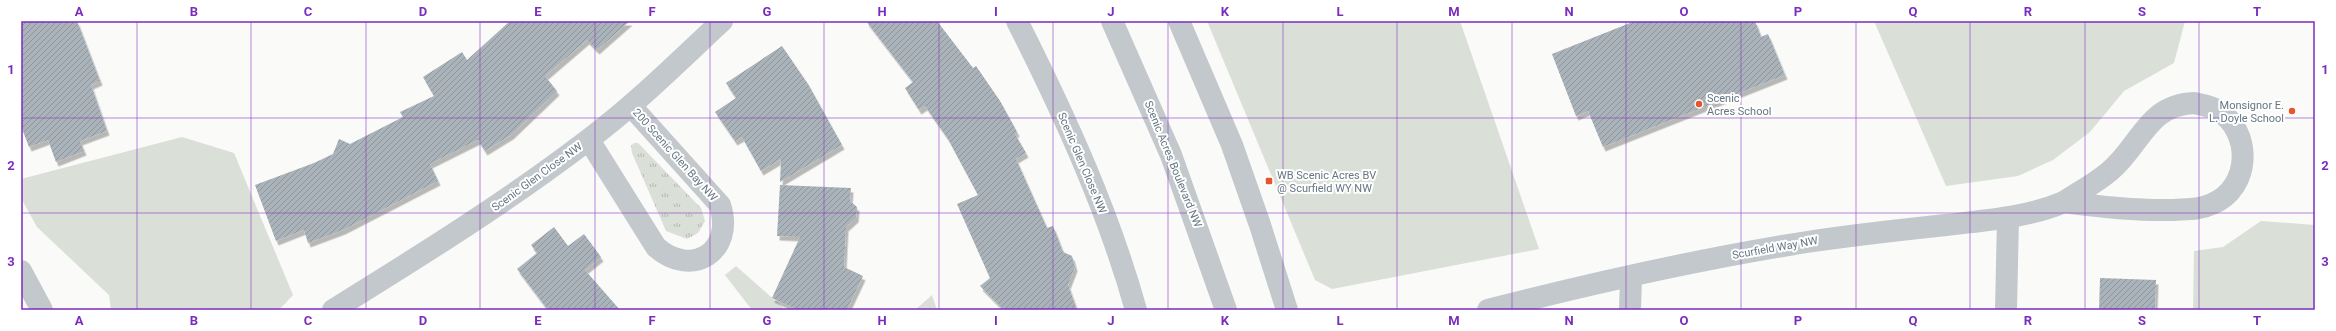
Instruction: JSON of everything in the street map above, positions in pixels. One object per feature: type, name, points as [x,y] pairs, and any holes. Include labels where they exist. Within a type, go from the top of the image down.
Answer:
[{"type":"street","name":"Scenic Glen Close NW","points":[[333,310],[468,227],[589,140],[631,106],[722,21]]},
{"type":"street","name":"Scenic Glen Close NW","points":[[1017,21],[1043,71],[1108,223],[1136,310]]},
{"type":"street","name":"Scenic Acres Boulevard NW","points":[[1112,21],[1171,155],[1226,310]]},
{"type":"street","points":[[1179,21],[1232,145],[1260,225],[1287,310]]},
{"type":"street","name":"Scurfield Way NW","points":[[1488,310],[1574,288],[1631,277],[1684,264],[1807,242],[2008,218],[2042,212],[2064,202],[2110,171],[2127,154],[2157,115],[2168,108],[2181,104],[2207,106],[2226,117],[2239,135],[2243,157],[2241,171],[2235,185],[2225,196],[2213,204],[2199,208],[2138,211],[2064,202]]},
{"type":"street","name":"200 Scenic Glen Bay NW","points":[[589,140],[656,247],[665,255],[677,260],[690,261],[702,258],[713,251],[720,241],[724,230],[724,217],[720,205],[631,106]]},
{"type":"street","points":[[2006,310],[2008,218]]},
{"type":"street","points":[[21,271],[42,310]]},
{"type":"street","points":[[1630,310],[1631,277]]},
{"type":"green space","points":[[1207,21],[1460,21],[1539,249],[1332,289],[1315,280]]},
{"type":"green space","points":[[1874,21],[2185,21],[2174,63],[2124,91],[2090,132],[2053,160],[2018,176],[1946,186]]},
{"type":"green space","points":[[182,137],[234,153],[293,295],[279,310],[111,310],[109,295],[37,227],[21,198],[21,179]]},
{"type":"green space","points":[[634,143],[638,143],[701,208],[705,221],[698,233],[687,239],[666,231],[632,153],[631,146]]},
{"type":"green space","points":[[2261,221],[2315,225],[2315,310],[2193,310],[2194,251],[2223,247]]},
{"type":"green space","points":[[736,266],[786,310],[752,310],[725,275]]},
{"type":"green space","points":[[932,295],[937,310],[915,310]]},
{"type":"building","points":[[21,21],[77,21],[100,81],[91,85],[107,131],[80,141],[84,151],[56,162],[48,140],[29,147],[21,126]]},
{"type":"building","points":[[510,21],[630,21],[597,50],[587,40],[545,76],[557,91],[511,135],[485,151],[478,140],[430,164],[438,181],[343,230],[308,243],[304,230],[276,241],[255,185],[314,163],[333,154],[339,139],[350,144],[403,117],[400,112],[434,96],[423,77],[462,52],[467,60]]},
{"type":"building","points":[[866,21],[937,21],[973,68],[976,66],[1000,101],[1017,132],[1015,134],[1026,153],[1016,159],[1047,228],[1053,226],[1063,252],[1072,256],[1075,267],[1068,285],[1077,310],[1004,310],[980,286],[990,278],[957,204],[978,195],[948,139],[925,106],[919,110],[905,88],[913,82]]},
{"type":"building","points":[[1635,21],[1755,21],[1761,37],[1768,34],[1785,75],[1603,147],[1588,111],[1576,116],[1552,54]]},
{"type":"building","points":[[782,46],[808,84],[842,145],[780,182],[781,159],[761,171],[742,137],[735,141],[715,112],[736,98],[726,83]]},
{"type":"building","points":[[780,185],[851,188],[850,201],[857,207],[856,218],[846,227],[844,267],[863,276],[847,310],[798,310],[772,298],[800,237],[777,236]]},
{"type":"building","points":[[554,227],[568,246],[584,234],[601,257],[585,270],[620,310],[548,310],[517,269],[537,253],[531,245]]},
{"type":"building","points":[[2100,278],[2156,280],[2155,308],[2099,310]]},
{"type":"place","name":"Scenic Acres School","points":[[1699,104]]},
{"type":"place","name":"Monsignor E. L. Doyle School","points":[[2292,111]]},
{"type":"place","name":"WB Scenic Acres BV @ Scurfield WY NW","points":[[1269,181]]}]
